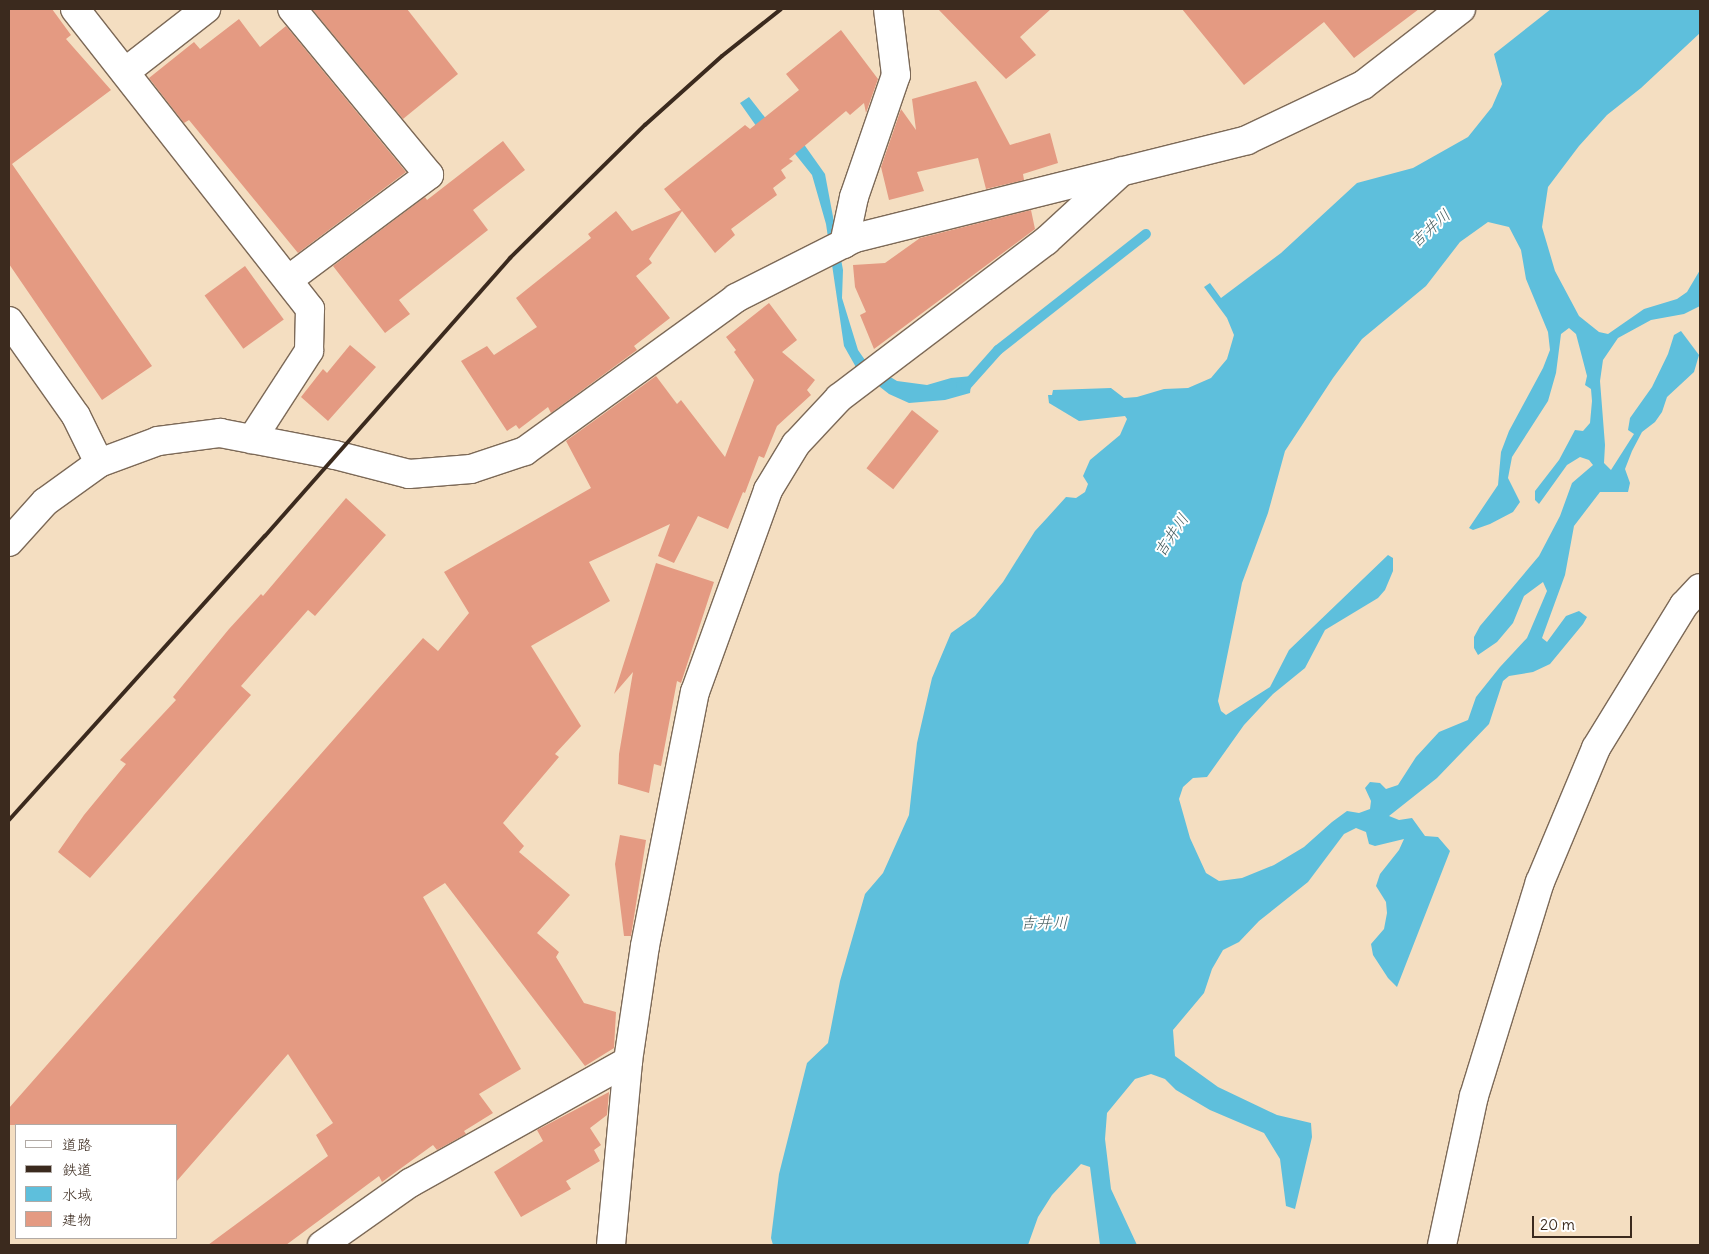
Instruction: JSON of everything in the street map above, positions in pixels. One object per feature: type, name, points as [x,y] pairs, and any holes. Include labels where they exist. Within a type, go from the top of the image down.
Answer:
[{"type":"street","points":[[76,9],[310,309],[309,351],[252,439]]},
{"type":"street","points":[[125,72],[206,9]]},
{"type":"street","points":[[288,280],[429,175],[292,9]]},
{"type":"street","points":[[844,244],[854,197],[896,75],[888,9]]},
{"type":"street","points":[[9,542],[45,502],[99,463],[158,440],[220,433],[335,455],[409,474],[471,469],[525,451],[736,298],[856,238],[1247,140],[1363,85],[1461,9]]},
{"type":"street","points":[[612,1245],[628,1061],[645,946],[695,692],[768,490],[796,444],[839,398],[1046,241],[1122,171]]},
{"type":"street","points":[[9,321],[76,416],[99,463]]},
{"type":"street","points":[[1442,1245],[1474,1096],[1540,882],[1596,748],[1684,604],[1700,588]]},
{"type":"street","points":[[322,1245],[410,1183],[628,1061]]},
{"type":"water","name":"吉井川","points":[[1551,9],[1700,9],[1700,33],[1641,88],[1607,115],[1579,146],[1548,187],[1542,227],[1555,271],[1579,316],[1599,332],[1608,334],[1644,309],[1677,299],[1687,292],[1700,270],[1700,306],[1684,314],[1651,320],[1618,338],[1603,360],[1600,381],[1605,445],[1604,463],[1611,470],[1634,434],[1628,430],[1630,418],[1652,387],[1668,354],[1674,335],[1681,331],[1699,355],[1694,372],[1667,397],[1662,412],[1655,422],[1642,432],[1632,451],[1625,469],[1630,483],[1628,492],[1600,492],[1574,526],[1565,575],[1542,638],[1547,642],[1566,616],[1579,611],[1587,617],[1583,624],[1550,664],[1533,672],[1509,676],[1503,681],[1489,724],[1437,778],[1389,816],[1399,820],[1412,818],[1425,836],[1438,837],[1450,851],[1397,987],[1388,978],[1373,955],[1371,944],[1384,929],[1387,913],[1386,902],[1376,886],[1380,874],[1399,850],[1404,839],[1375,846],[1369,844],[1366,832],[1356,828],[1344,834],[1308,882],[1259,921],[1239,942],[1223,950],[1212,969],[1204,993],[1173,1030],[1175,1056],[1218,1087],[1277,1115],[1311,1123],[1312,1137],[1295,1209],[1286,1206],[1280,1159],[1264,1133],[1210,1110],[1176,1090],[1165,1079],[1151,1074],[1135,1079],[1107,1113],[1105,1139],[1111,1189],[1137,1245],[1100,1245],[1090,1167],[1081,1164],[1052,1195],[1038,1217],[1028,1245],[773,1245],[771,1238],[779,1174],[807,1063],[828,1043],[840,981],[865,894],[883,873],[909,815],[917,743],[932,678],[951,633],[975,616],[1003,582],[1035,531],[1066,497],[1076,498],[1085,492],[1088,484],[1083,476],[1090,460],[1120,435],[1127,419],[1125,416],[1079,421],[1049,403],[1048,395],[1052,395],[1053,390],[1111,388],[1124,398],[1137,397],[1164,389],[1188,388],[1211,378],[1227,359],[1234,335],[1227,318],[1204,287],[1210,283],[1221,298],[1281,253],[1357,183],[1413,168],[1468,137],[1492,107],[1502,84],[1494,54]],"holes":[[[1488,222],[1509,227],[1521,250],[1526,279],[1548,332],[1550,350],[1543,368],[1509,431],[1501,452],[1498,485],[1469,528],[1473,530],[1490,524],[1513,512],[1520,502],[1508,478],[1512,457],[1548,401],[1556,373],[1561,334],[1569,328],[1576,334],[1587,376],[1585,385],[1591,389],[1592,401],[1590,423],[1583,431],[1575,430],[1559,460],[1535,491],[1535,500],[1539,504],[1567,465],[1580,457],[1589,460],[1593,465],[1572,483],[1560,516],[1539,556],[1480,626],[1474,637],[1474,648],[1478,655],[1497,642],[1513,623],[1524,596],[1543,582],[1547,591],[1527,638],[1476,697],[1468,720],[1439,732],[1416,757],[1398,785],[1386,789],[1380,783],[1370,782],[1365,788],[1371,801],[1370,809],[1359,813],[1347,811],[1304,847],[1274,865],[1242,878],[1219,881],[1206,873],[1190,838],[1179,799],[1183,787],[1193,778],[1207,777],[1244,725],[1273,694],[1305,668],[1325,630],[1378,598],[1385,590],[1393,571],[1393,558],[1388,555],[1289,650],[1270,687],[1226,715],[1221,711],[1218,701],[1242,583],[1268,513],[1285,451],[1333,378],[1362,339],[1426,286],[1460,242]]]},
{"type":"water","points":[[749,97],[767,120],[803,143],[825,174],[843,270],[842,298],[858,350],[867,363],[897,381],[927,385],[951,378],[972,376],[970,393],[945,400],[909,403],[889,394],[857,369],[844,346],[826,224],[812,175],[792,150],[759,130],[740,103]]},
{"type":"building","points":[[9,9],[52,9],[71,35],[66,39],[111,90],[12,164],[152,366],[102,400],[9,264]]},
{"type":"building","points":[[312,9],[407,9],[458,74],[403,119]]},
{"type":"building","points":[[938,9],[1051,9],[1020,37],[1036,55],[1006,79]]},
{"type":"building","points":[[1182,9],[1419,9],[1354,58],[1324,22],[1244,85]]},
{"type":"building","points":[[239,19],[260,47],[286,26],[406,172],[298,253],[189,120],[184,123],[149,78],[194,42],[200,49]]},
{"type":"building","points":[[841,30],[878,79],[866,113],[864,103],[850,115],[846,111],[789,159],[793,161],[781,170],[786,178],[773,188],[777,195],[731,229],[735,235],[715,253],[682,211],[649,259],[652,263],[636,276],[670,318],[634,346],[637,350],[551,413],[548,407],[519,429],[516,425],[507,431],[461,361],[487,346],[494,355],[537,327],[516,298],[591,238],[588,234],[616,211],[632,231],[681,210],[664,189],[745,125],[750,129],[799,90],[786,74]]},
{"type":"building","points":[[976,81],[1010,145],[1050,133],[1058,163],[1023,174],[1024,180],[986,189],[978,158],[917,172],[924,191],[889,200],[881,167],[901,109],[916,130],[912,99]]},
{"type":"building","points":[[503,141],[525,170],[473,210],[488,230],[399,300],[410,314],[385,333],[333,266],[425,197],[427,200]]},
{"type":"building","points":[[1031,210],[1035,229],[874,349],[860,315],[866,312],[855,287],[853,265],[885,263],[920,238]]},
{"type":"building","points":[[245,266],[284,319],[243,349],[205,295]]},
{"type":"building","points":[[769,303],[797,340],[782,352],[815,380],[807,390],[811,395],[777,426],[764,458],[759,456],[745,493],[743,492],[728,529],[698,516],[674,563],[658,556],[670,524],[589,562],[610,601],[531,646],[581,726],[555,754],[559,757],[503,823],[524,846],[519,852],[570,895],[537,933],[559,952],[556,957],[584,1003],[616,1012],[614,1048],[585,1066],[445,883],[423,897],[521,1069],[479,1094],[493,1113],[464,1131],[466,1134],[437,1150],[433,1145],[382,1182],[379,1176],[286,1245],[208,1245],[328,1156],[316,1135],[333,1123],[288,1054],[178,1180],[178,1124],[9,1125],[9,1108],[423,638],[438,651],[469,613],[444,572],[591,488],[566,441],[656,376],[677,404],[681,400],[725,457],[754,380],[726,337]]},
{"type":"building","points":[[350,345],[376,367],[328,421],[301,397],[323,369],[327,373]]},
{"type":"building","points":[[912,410],[939,431],[893,489],[866,468]]},
{"type":"building","points":[[346,498],[386,535],[315,616],[308,610],[241,686],[251,695],[90,878],[58,852],[84,815],[126,764],[120,760],[176,700],[173,697],[229,629],[261,594],[263,596]]},
{"type":"building","points":[[656,563],[714,582],[681,683],[677,681],[661,766],[654,764],[649,793],[618,784],[619,754],[633,672],[614,694]]},
{"type":"building","points":[[620,835],[646,840],[631,936],[624,936],[615,864]]},
{"type":"building","points":[[609,1092],[607,1115],[590,1128],[601,1145],[594,1150],[600,1161],[566,1181],[571,1189],[521,1217],[494,1172],[543,1141],[537,1130]]},
{"type":"waterway","points":[[961,386],[966,386],[998,350],[1146,234]]},
{"type":"railway","points":[[9,820],[265,536],[510,258],[645,125],[722,56],[781,9]]}]
